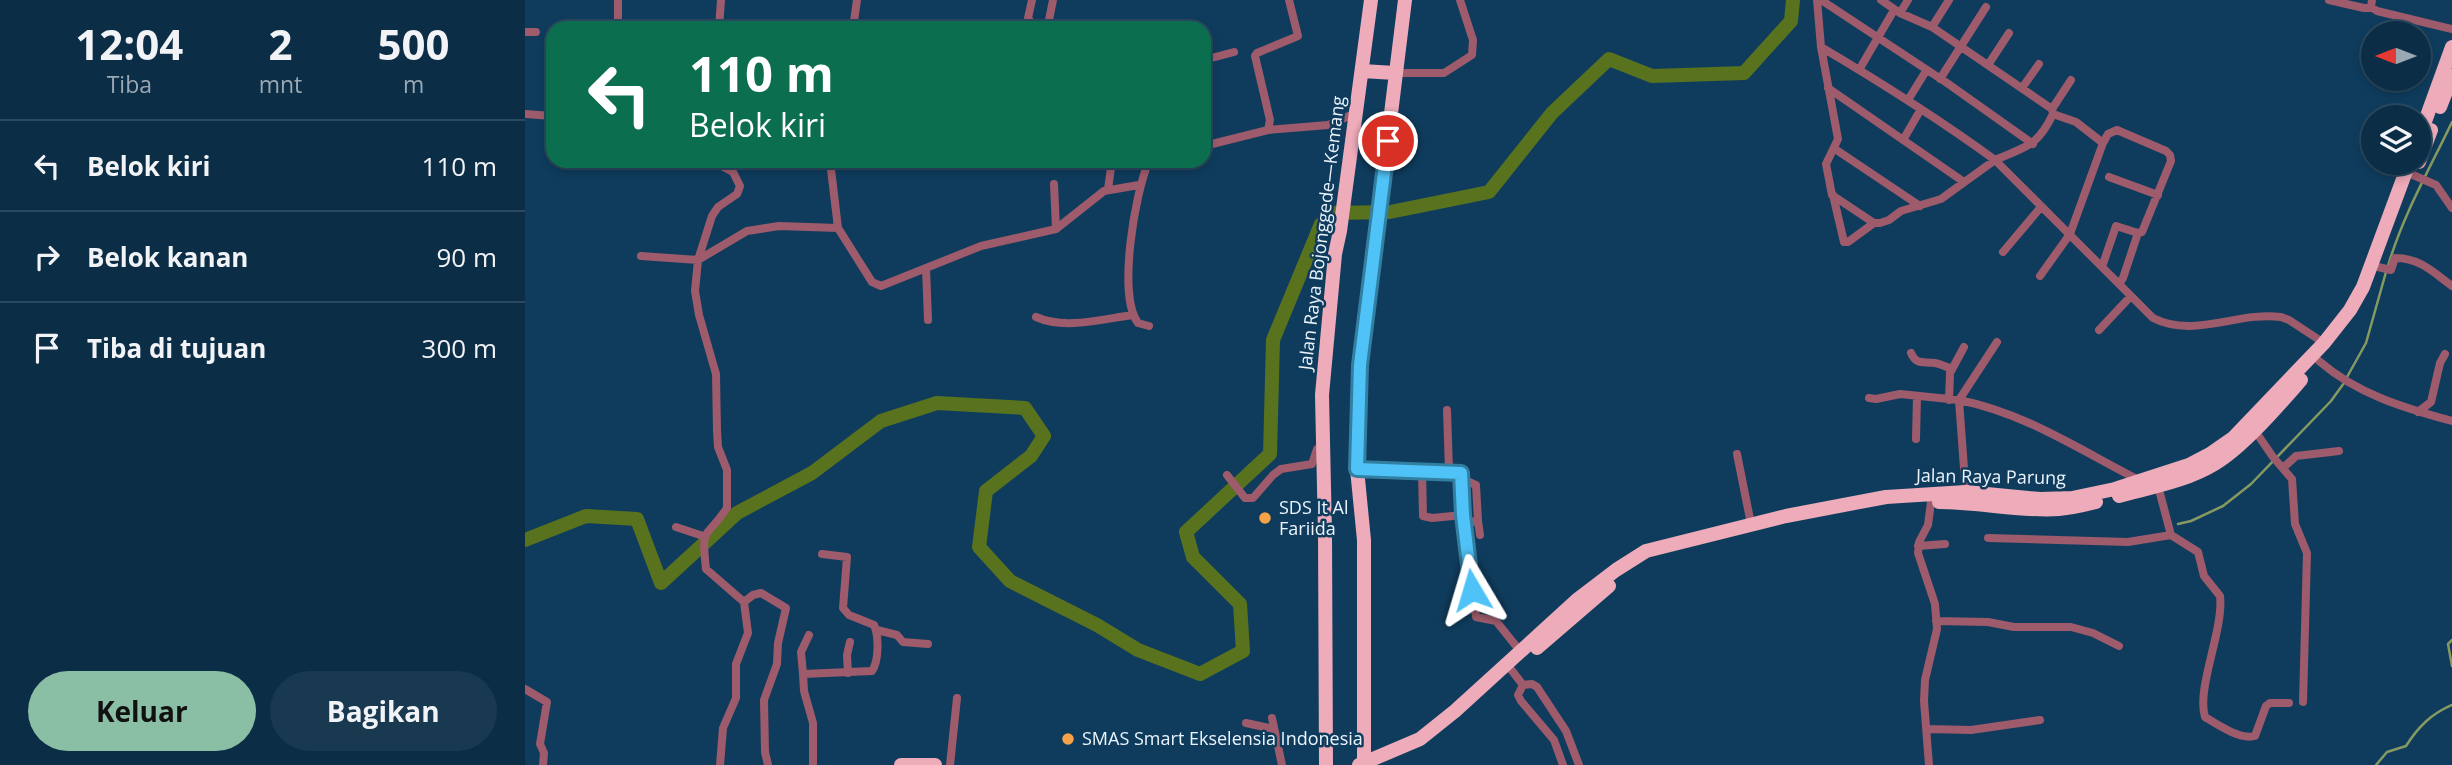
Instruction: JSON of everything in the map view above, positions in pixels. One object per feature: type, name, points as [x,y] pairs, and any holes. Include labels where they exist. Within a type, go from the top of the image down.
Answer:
[{"type":"highway","name":"Jalan Raya Bojonggede—Kemang","points":[[1326,765],[1322,395],[1335,254],[1371,0]]},
{"type":"highway","points":[[1362,764],[1364,540],[1357,469],[1360,365],[1405,0]]},
{"type":"highway","name":"Jalan Raya Parung","points":[[2431,121],[2452,47]]},
{"type":"highway","points":[[1362,71],[1395,73]]},
{"type":"highway","name":"Jalan Raya Parung","points":[[2431,115],[2452,76]]},
{"type":"highway","name":"Jalan Raya Parung","points":[[1362,764],[1420,739],[1619,577],[1650,558],[1670,551],[1844,513],[1966,497],[2060,509],[2158,486],[2191,475],[2215,463],[2319,361],[2357,313],[2385,269],[2415,175]]},
{"type":"highway","name":"Jalan Raya Parung","points":[[1385,765],[1441,733],[1508,667],[1520,651],[1578,599],[1646,551],[1751,524],[1886,497],[2056,499],[2115,489],[2189,465],[2210,454],[2252,426],[2350,310],[2415,175]]},
{"type":"highway","points":[[901,765],[935,765]]},
{"type":"street","points":[[618,0],[618,21]]},
{"type":"street","points":[[720,21],[721,0]]},
{"type":"street","points":[[854,21],[857,0]]},
{"type":"street","points":[[1030,21],[1028,18],[1032,0]]},
{"type":"street","points":[[1049,20],[1053,0]]},
{"type":"street","points":[[1268,130],[1270,120],[1255,56],[1298,36],[1289,0]]},
{"type":"street","points":[[1395,73],[1444,74],[1472,55],[1473,40],[1460,0]]},
{"type":"street","points":[[1819,0],[2033,144]]},
{"type":"street","points":[[1819,0],[1821,47],[1838,139],[1826,166],[1844,242],[1848,242],[1874,223],[1885,222],[1901,211],[1941,199],[1995,160],[2033,144],[2044,131],[2071,80]]},
{"type":"street","points":[[1881,0],[1897,12],[1932,27],[2022,88],[2052,112],[2076,122],[2103,143]]},
{"type":"street","points":[[1859,69],[1878,38],[1908,0]]},
{"type":"street","points":[[1932,27],[1949,0]]},
{"type":"street","points":[[2329,0],[2372,4],[2452,29]]},
{"type":"street","points":[[1940,79],[1986,7]]},
{"type":"street","points":[[525,32],[536,32]]},
{"type":"street","points":[[1988,65],[2009,33]]},
{"type":"street","points":[[1821,47],[1908,100],[1995,160],[2153,318],[2172,326],[2198,326],[2274,316],[2289,320],[2324,343]]},
{"type":"street","points":[[1211,58],[1234,52]]},
{"type":"street","points":[[2022,88],[2039,64]]},
{"type":"street","points":[[1908,100],[1926,71]]},
{"type":"street","points":[[1828,88],[1964,182]]},
{"type":"street","points":[[1903,139],[1921,109]]},
{"type":"street","points":[[1211,144],[1268,130],[1328,125],[1356,113]]},
{"type":"street","points":[[525,114],[546,116]]},
{"type":"street","points":[[2041,276],[2070,234],[2103,143],[2108,134],[2117,130],[2169,153],[2171,161],[2142,232],[2138,233],[2119,285]]},
{"type":"street","points":[[1835,149],[1920,206]]},
{"type":"street","points":[[720,765],[723,729],[736,698],[736,664],[748,633],[744,602],[706,569],[703,539],[727,508],[728,479],[718,447],[716,374],[696,302],[698,260],[714,212],[733,198],[740,189],[737,176],[726,168]]},
{"type":"street","points":[[832,168],[838,228],[877,286],[981,246],[1056,229],[1108,190],[1139,185]]},
{"type":"street","points":[[1108,190],[1111,168]]},
{"type":"street","points":[[1146,168],[1139,185],[1129,256],[1133,315],[1140,325],[1149,326]]},
{"type":"street","points":[[2423,175],[2439,188],[2452,208]]},
{"type":"street","points":[[2109,177],[2158,195]]},
{"type":"street","points":[[1054,184],[1056,229]]},
{"type":"street","points":[[1832,195],[1874,223]]},
{"type":"street","points":[[2003,252],[2042,207]]},
{"type":"street","points":[[2102,267],[2116,225],[2138,233]]},
{"type":"street","points":[[641,256],[698,260],[747,231],[779,226],[838,228]]},
{"type":"street","points":[[2385,269],[2395,258],[2414,260],[2421,262],[2452,286]]},
{"type":"street","points":[[926,268],[928,320]]},
{"type":"street","points":[[2099,330],[2130,297]]},
{"type":"street","points":[[1036,317],[1059,323],[1133,315]]},
{"type":"street","points":[[1954,400],[1997,342]]},
{"type":"street","points":[[1964,347],[1952,369],[1966,497]]},
{"type":"street","points":[[1911,352],[1921,364],[1934,362],[1952,369]]},
{"type":"street","points":[[2418,412],[2431,402],[2440,363],[2445,354]]},
{"type":"street","points":[[2319,361],[2345,382],[2376,397],[2452,421]]},
{"type":"street","points":[[1870,398],[1900,394],[1986,405],[2017,416],[2139,480]]},
{"type":"street","points":[[1916,439],[1917,396]]},
{"type":"street","points":[[1447,410],[1449,471]]},
{"type":"street","points":[[2252,426],[2292,479],[2295,524],[2308,560],[2303,702]]},
{"type":"street","points":[[1227,475],[1245,498],[1253,498],[1281,469],[1312,464],[1317,449],[1322,447]]},
{"type":"street","points":[[2277,462],[2296,456],[2339,450]]},
{"type":"street","points":[[1737,454],[1751,524]]},
{"type":"street","points":[[1357,469],[1461,473],[1463,519],[1476,617],[1496,621],[1520,651]]},
{"type":"street","points":[[1422,470],[1423,516],[1478,521]]},
{"type":"street","points":[[1462,479],[1476,485],[1480,535]]},
{"type":"street","points":[[2158,486],[2171,535]]},
{"type":"street","points":[[1929,765],[1925,680],[1937,629],[1935,604],[1920,562],[1918,544],[1928,525],[1931,502]]},
{"type":"street","points":[[676,527],[703,539]]},
{"type":"street","points":[[1988,538],[2128,542],[2171,535],[2198,552],[2204,576],[2220,596],[2204,715],[2250,738],[2255,736],[2266,706],[2270,703],[2289,703]]},
{"type":"street","points":[[1918,544],[1945,544]]},
{"type":"street","points":[[803,674],[869,672],[874,669],[877,630],[872,623],[849,615],[842,608],[847,556],[822,554]]},
{"type":"street","points":[[744,602],[761,593],[786,608],[778,643],[777,664],[764,700],[765,752],[768,765]]},
{"type":"street","points":[[1936,621],[2071,627],[2093,633],[2119,646]]},
{"type":"street","points":[[877,630],[897,635],[903,642],[928,644]]},
{"type":"street","points":[[809,635],[801,652],[804,691],[813,723],[813,765]]},
{"type":"street","points":[[848,673],[847,655],[851,642]]},
{"type":"street","points":[[1508,667],[1521,687]]},
{"type":"street","points":[[1521,687],[1532,684],[1537,687],[1566,731],[1579,765]]},
{"type":"street","points":[[1521,687],[1518,695],[1521,701],[1554,740],[1563,765]]},
{"type":"street","points":[[525,689],[547,702],[540,744],[544,752],[543,765]]},
{"type":"street","points":[[950,765],[957,698]]},
{"type":"street","points":[[1272,718],[1282,765]]},
{"type":"street","points":[[1927,729],[1971,730],[2040,720]]},
{"type":"street","points":[[1246,723],[1274,729]]},
{"type":"street","points":[[1554,740],[1566,731]]},
{"type":"street","points":[[2239,746],[2240,735]]},
{"type":"waterway","points":[[525,540],[586,516],[637,519],[661,583],[737,513],[812,473],[881,421],[937,403],[1025,408],[1044,436],[1031,456],[986,491],[979,547],[1010,581],[1097,625],[1138,650],[1200,674],[1243,651],[1240,604],[1193,557],[1186,532],[1270,454],[1273,340],[1321,224],[1334,213],[1390,212],[1489,192],[1552,113],[1609,59],[1652,76],[1744,73],[1791,21],[1793,0]]},
{"type":"waterway","points":[[2388,266],[2409,211],[2452,122]]},
{"type":"waterway","points":[[2347,377],[2366,343],[2386,272]]},
{"type":"waterway","points":[[2178,524],[2223,506],[2251,484],[2331,401],[2344,383]]},
{"type":"waterway","points":[[2452,640],[2448,644],[2452,666]]},
{"type":"waterway","points":[[2376,765],[2387,752],[2406,746],[2426,722],[2452,705]]},
{"type":"place","name":"SDS It Al Fariida","points":[[1265,518]]},
{"type":"place","name":"SMAS Smart Ekselensia Indonesia","points":[[1068,739]]},
{"type":"route","points":[[1388,141],[1360,365],[1357,469],[1461,473],[1472,590]]}]
